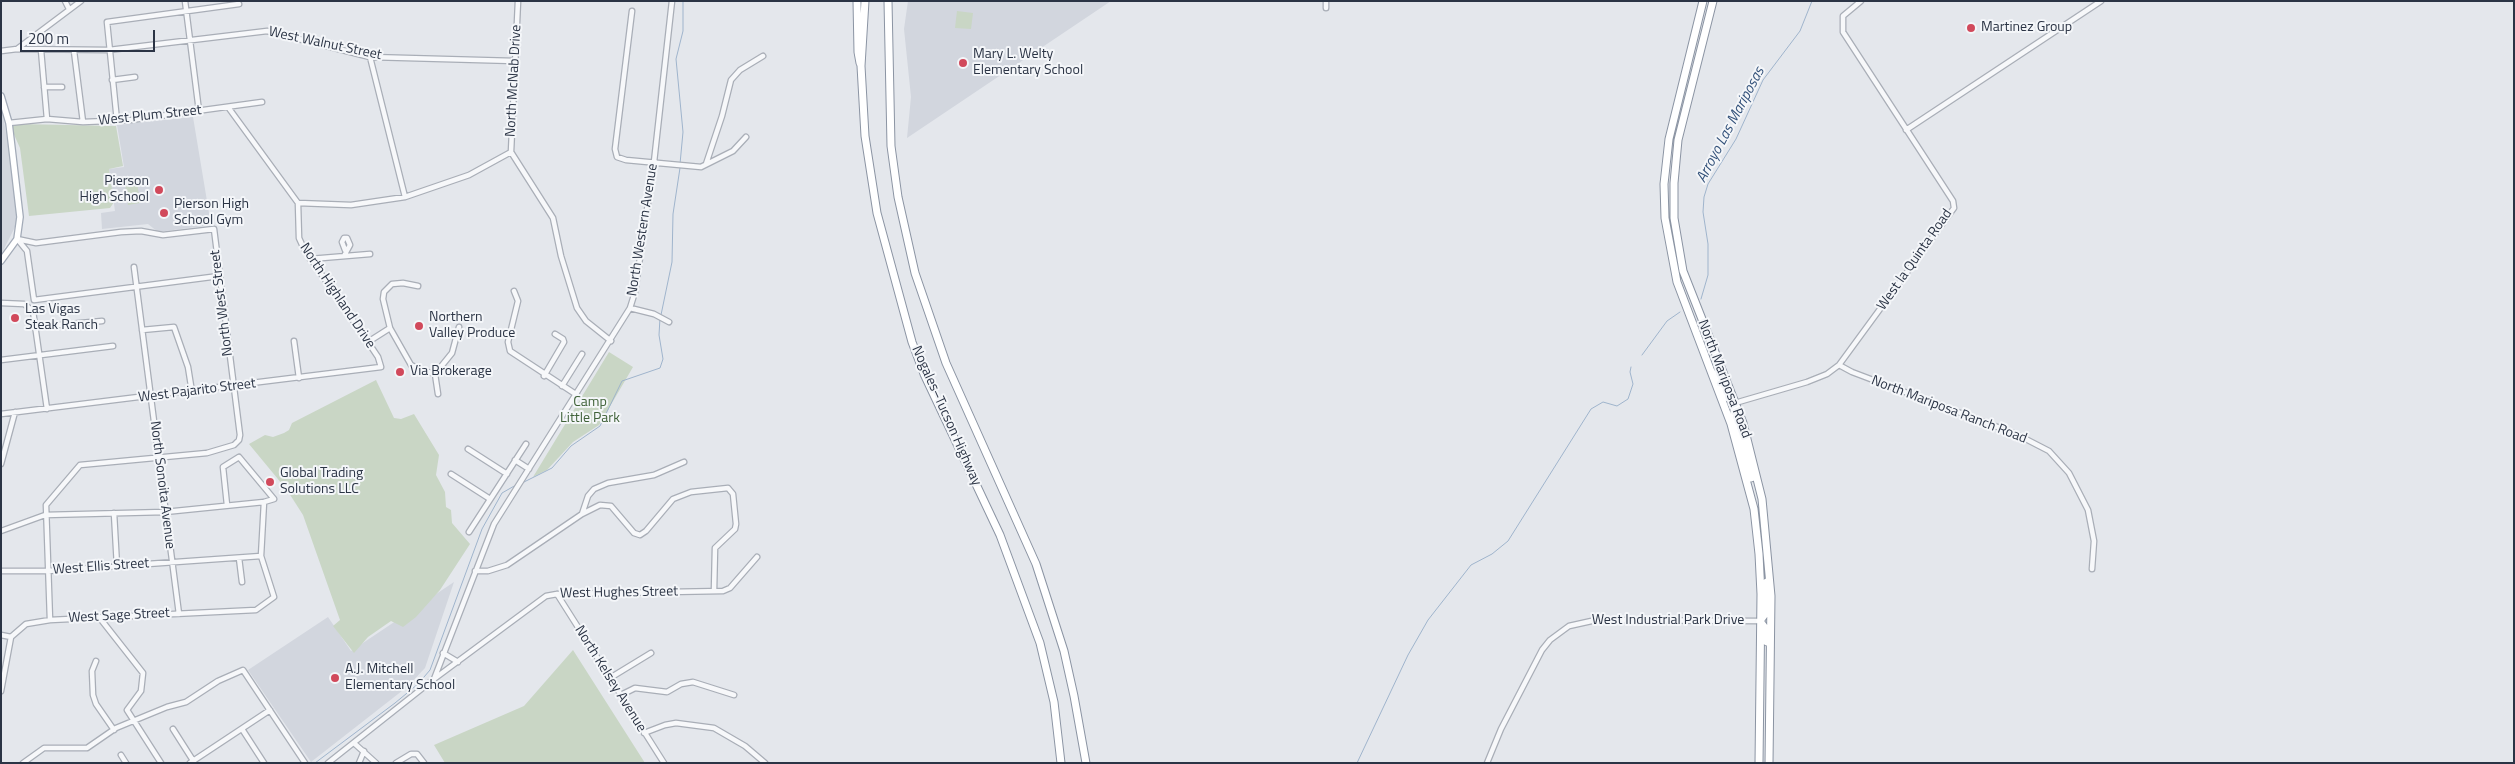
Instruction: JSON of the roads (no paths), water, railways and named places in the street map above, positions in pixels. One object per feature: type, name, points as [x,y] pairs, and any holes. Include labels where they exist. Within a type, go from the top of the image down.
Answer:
[{"type":"highway","points":[[857,1],[858,52],[861,66]]},
{"type":"highway","name":"Nogales–Tucson Highway","points":[[865,1],[861,66],[865,136],[872,189],[894,280],[924,374],[1000,535],[1040,643],[1054,702],[1061,763]]},
{"type":"highway","name":"Nogales–Tucson Highway","points":[[890,1],[888,45],[891,146],[898,198],[915,273],[946,363],[1036,564],[1064,651],[1086,763]]},
{"type":"highway","name":"North Mariposa Road","points":[[1703,1],[1669,140],[1664,184],[1666,232],[1679,288],[1686,306],[1698,326],[1736,403],[1759,483],[1768,539],[1771,596],[1769,763]]},
{"type":"highway","name":"North Mariposa Road","points":[[1713,1],[1680,132],[1674,182],[1676,235],[1698,326],[1737,444],[1750,490],[1758,541],[1760,621],[1759,763]]},
{"type":"highway","points":[[1688,59],[1689,66],[1695,71]]},
{"type":"highway","points":[[1736,403],[1734,412],[1752,480],[1758,541]]},
{"type":"highway","points":[[1768,539],[1765,610],[1763,619],[1760,621],[1764,623],[1766,632],[1770,704]]},
{"type":"main road","points":[[1,96],[9,123],[20,217],[17,239],[1,261]]},
{"type":"street","points":[[65,1],[69,9]]},
{"type":"street","points":[[17,49],[82,1]]},
{"type":"street","points":[[185,1],[199,111]]},
{"type":"street","name":"North McNab Drive","points":[[518,1],[511,152],[554,218],[561,256],[577,308],[586,321],[611,340]]},
{"type":"street","name":"North Western Avenue","points":[[434,679],[494,524],[577,395],[630,308],[635,292],[654,162],[672,1]]},
{"type":"street","points":[[1326,1],[1326,8]]},
{"type":"street","points":[[1861,1],[1843,16],[1843,32],[1906,130],[2101,1]]},
{"type":"street","points":[[117,121],[107,23],[114,20],[239,4]]},
{"type":"street","points":[[632,11],[614,152],[617,157],[626,160],[696,168],[733,151],[746,137]]},
{"type":"street","name":"West Walnut Street","points":[[1,51],[17,49],[109,50],[271,31],[324,47],[370,57],[515,61]]},
{"type":"street","points":[[41,50],[47,119]]},
{"type":"street","points":[[74,51],[83,122]]},
{"type":"street","points":[[706,164],[722,116],[731,80],[740,70],[764,56]]},
{"type":"street","points":[[370,57],[405,197]]},
{"type":"street","points":[[112,80],[135,77]]},
{"type":"street","points":[[44,86],[62,87]]},
{"type":"street","name":"West Plum Street","points":[[9,123],[47,119],[83,122],[117,121],[262,102]]},
{"type":"street","points":[[228,107],[298,202],[351,205],[405,197],[469,175],[511,152]]},
{"type":"street","name":"West la Quinta Road","points":[[1736,403],[1807,382],[1827,374],[1839,365],[1954,208],[1953,201],[1906,130]]},
{"type":"street","name":"North Highland Drive","points":[[298,202],[299,238],[310,259],[378,357]]},
{"type":"street","name":"North West Street","points":[[17,239],[36,243],[121,232],[141,231],[163,235],[214,229],[240,435],[239,440],[234,445],[207,453],[159,458]]},
{"type":"street","points":[[17,239],[27,251],[34,300],[219,276]]},
{"type":"street","points":[[344,256],[346,250]]},
{"type":"street","points":[[310,259],[370,254]]},
{"type":"street","name":"North Sonoita Avenue","points":[[134,267],[179,614]]},
{"type":"street","points":[[418,286],[399,283],[392,284],[384,292],[384,306],[390,328],[412,365],[435,374]]},
{"type":"street","points":[[514,291],[518,301],[508,348],[513,355],[577,395]]},
{"type":"street","points":[[1,303],[24,304],[33,310],[37,327],[47,408]]},
{"type":"street","points":[[630,308],[654,314],[670,322]]},
{"type":"street","points":[[37,327],[102,321]]},
{"type":"street","points":[[142,330],[174,327],[188,367],[192,392]]},
{"type":"street","points":[[438,394],[435,374],[452,353],[459,327]]},
{"type":"street","points":[[368,342],[390,328]]},
{"type":"street","points":[[544,376],[564,342],[555,334]]},
{"type":"street","points":[[294,341],[300,378]]},
{"type":"street","points":[[1,360],[113,346]]},
{"type":"street","points":[[562,386],[582,354]]},
{"type":"street","name":"West Pajarito Street","points":[[1,414],[380,369],[378,357]]},
{"type":"street","name":"North Mariposa Ranch Road","points":[[1839,365],[1852,372],[2016,434],[2049,451],[2069,473],[2088,510],[2094,541],[2092,569]]},
{"type":"street","points":[[1,464],[15,412]]},
{"type":"street","points":[[469,532],[526,444]]},
{"type":"street","points":[[468,449],[507,474]]},
{"type":"street","points":[[1,531],[45,515],[166,512],[264,502],[274,498],[239,457],[223,467],[227,505]]},
{"type":"street","points":[[50,620],[46,504],[80,465],[159,458]]},
{"type":"street","points":[[515,460],[529,469]]},
{"type":"street","points":[[582,514],[588,496],[594,489],[608,483],[654,475],[684,462]]},
{"type":"street","points":[[451,474],[490,498]]},
{"type":"street","points":[[475,571],[488,571],[507,565],[582,514],[600,506],[607,505],[615,509],[636,534],[642,534],[668,503],[690,492],[722,487],[728,488],[733,494],[735,529],[716,548],[714,591]]},
{"type":"street","points":[[260,556],[264,502]]},
{"type":"street","points":[[114,513],[117,566]]},
{"type":"street","name":"West Ellis Street","points":[[1,572],[48,571],[260,556]]},
{"type":"street","name":"West Sage Street","points":[[11,637],[26,624],[50,620],[256,610],[274,597],[260,556]]},
{"type":"street","name":"West Hughes Street","points":[[328,763],[355,744],[434,679],[542,598],[558,594],[727,590],[757,557]]},
{"type":"street","points":[[238,558],[242,582]]},
{"type":"street","name":"North Kelsey Avenue","points":[[558,594],[664,763]]},
{"type":"street","points":[[100,617],[143,673],[141,692],[127,710],[161,763]]},
{"type":"street","name":"West Industrial Park Drive","points":[[1487,763],[1509,713],[1542,650],[1550,640],[1569,626],[1596,620],[1760,621]]},
{"type":"street","points":[[1,635],[11,637],[1,691]]},
{"type":"street","points":[[443,653],[458,662]]},
{"type":"street","points":[[610,678],[651,653]]},
{"type":"street","points":[[96,661],[92,671],[93,695],[96,704],[114,730]]},
{"type":"street","points":[[23,763],[44,748],[87,748],[114,730],[133,721],[186,702],[218,681],[243,670],[305,763]]},
{"type":"street","points":[[621,695],[635,688],[667,692],[681,684],[694,682],[734,695]]},
{"type":"street","points":[[173,729],[193,762],[270,710]]},
{"type":"street","points":[[644,733],[665,724],[676,723],[714,728],[745,746],[765,763]]},
{"type":"street","points":[[242,729],[264,763]]},
{"type":"street","points":[[355,744],[376,763]]},
{"type":"street","points":[[358,763],[364,751]]},
{"type":"street","points":[[396,763],[412,754],[417,754],[424,763]]},
{"type":"street","points":[[122,755],[126,763]]},
{"type":"waterway","points":[[680,164],[683,132],[676,59],[683,31],[683,1]]},
{"type":"waterway","name":"Arroyo Las Mariposas","points":[[1701,299],[1708,275],[1708,244],[1703,212],[1704,197],[1708,184],[1736,139],[1763,80],[1800,31],[1812,1]]},
{"type":"waterway","points":[[661,315],[672,262],[673,214],[680,168]]},
{"type":"waterway","points":[[1642,355],[1667,321],[1680,312]]},
{"type":"waterway","points":[[522,483],[552,468],[571,446],[600,426],[622,381],[660,368],[663,359],[659,335],[660,318]]},
{"type":"waterway","points":[[1357,763],[1408,655],[1428,620],[1471,565],[1492,554],[1508,541],[1591,409],[1603,402],[1617,406],[1628,399],[1633,384],[1630,372],[1631,367]]},
{"type":"waterway","points":[[315,763],[395,703],[418,684],[430,670],[482,529],[502,493],[516,485]]},
{"type":"place","name":"Martinez Group","points":[[1971,28]]},
{"type":"place","name":"Mary L. Welty Elementary School","points":[[963,63]]},
{"type":"place","name":"Pierson High School","points":[[159,190]]},
{"type":"place","name":"Pierson High School Gym","points":[[164,213]]},
{"type":"place","name":"Las Vigas Steak Ranch","points":[[15,318]]},
{"type":"place","name":"Northern Valley Produce","points":[[419,326]]},
{"type":"place","name":"Via Brokerage","points":[[400,372]]},
{"type":"place","name":"Global Trading Solutions LLC","points":[[270,482]]},
{"type":"place","name":"A.J. Mitchell Elementary School","points":[[335,678]]},
{"type":"park label","name":"Camp Little Park","points":[[590,412]]}]
